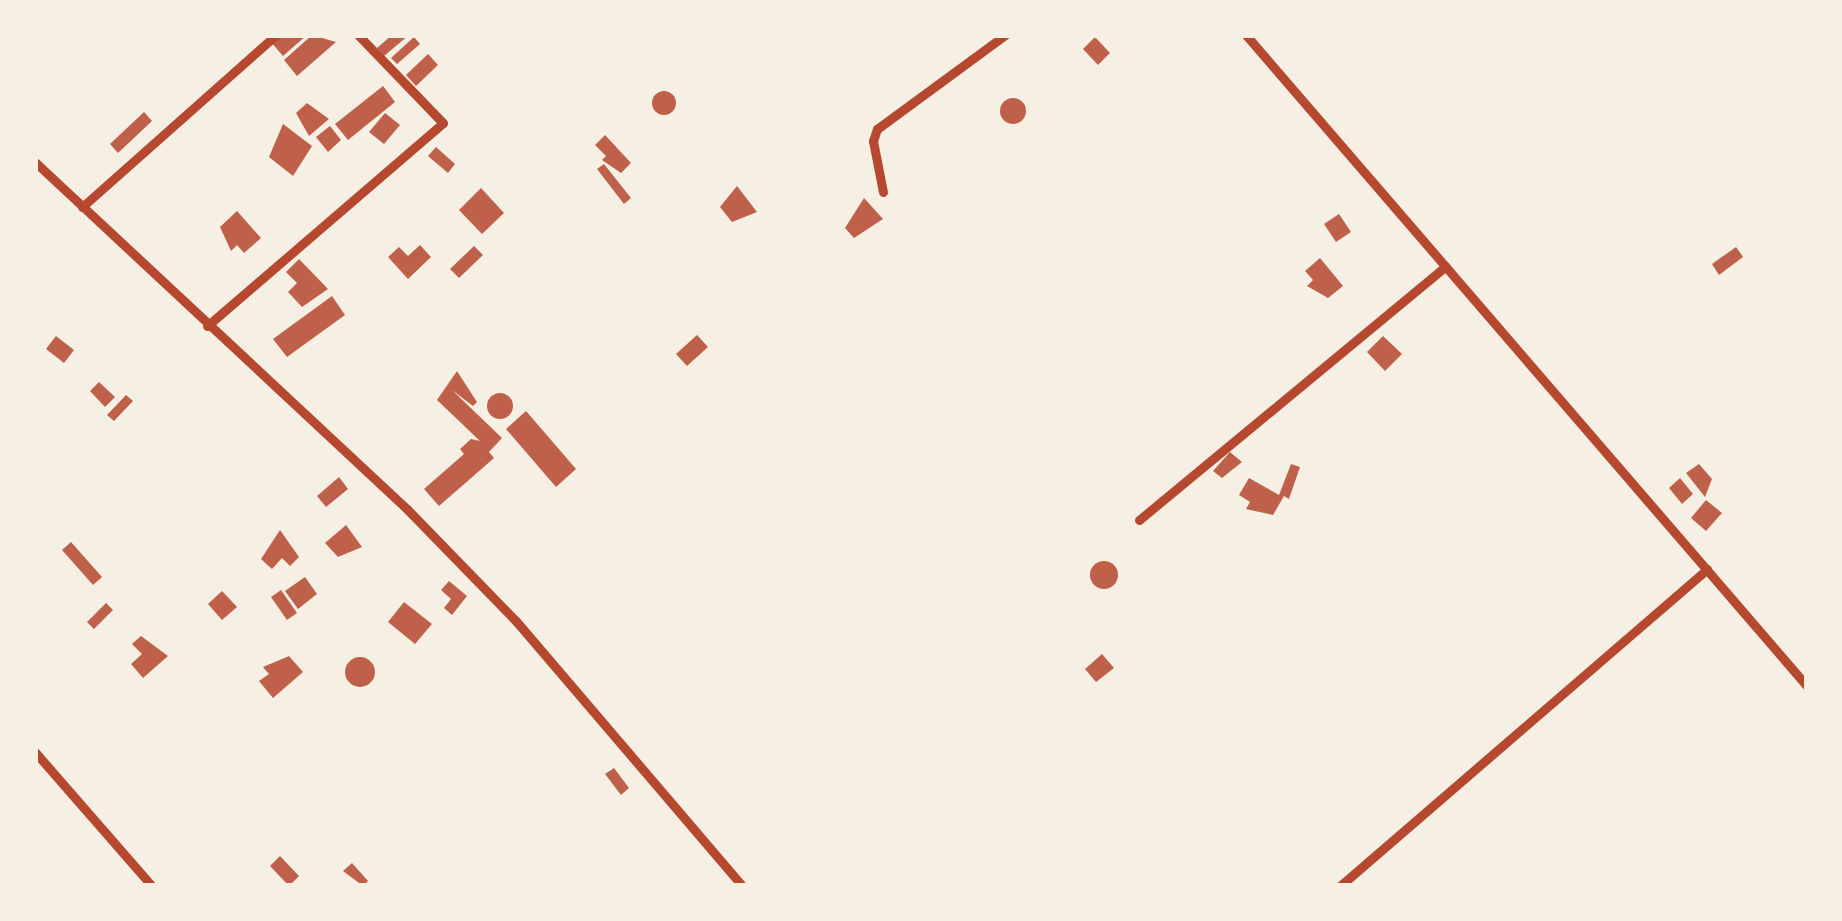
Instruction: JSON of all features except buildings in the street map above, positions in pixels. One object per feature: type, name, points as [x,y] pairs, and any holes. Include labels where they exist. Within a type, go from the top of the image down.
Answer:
[{"type":"street","points":[[82,207],[276,35]]},
{"type":"street","points":[[207,326],[443,123],[358,35]]},
{"type":"street","points":[[884,192],[872,140],[877,129],[1005,35]]},
{"type":"street","points":[[1246,35],[1807,686]]},
{"type":"street","points":[[35,162],[407,509],[516,621],[742,886]]},
{"type":"street","points":[[1139,520],[1446,266]]},
{"type":"street","points":[[1340,886],[1707,569]]},
{"type":"street","points":[[35,752],[152,886]]}]
